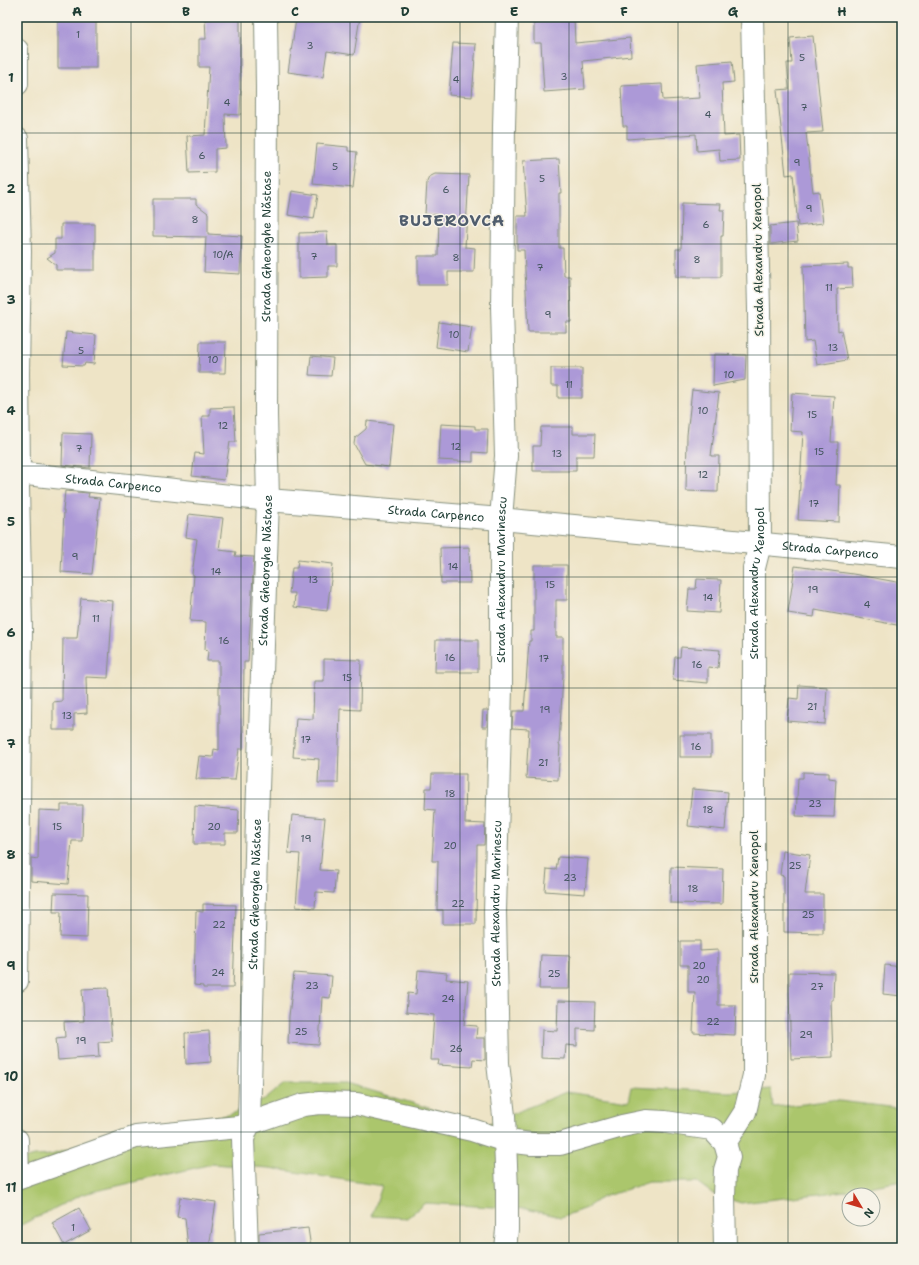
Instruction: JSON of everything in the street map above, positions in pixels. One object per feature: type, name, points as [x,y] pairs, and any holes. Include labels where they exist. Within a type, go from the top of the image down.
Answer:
[{"type":"street","name":"Strada Gheorghe Năstase","points":[[247,1248],[243,1139],[248,1123],[268,500],[266,416],[266,17]]},
{"type":"street","name":"Strada Alexandru Marinescu","points":[[505,1248],[507,1230],[506,1141],[498,1063],[495,912],[501,688],[501,519],[506,456],[502,307],[507,17]]},
{"type":"street","name":"Strada Alexandru Xenopol","points":[[719,1136],[745,1112],[754,1075],[754,568],[760,544],[759,309],[752,17]]},
{"type":"street","points":[[17,50],[17,84]]},
{"type":"street","points":[[17,138],[20,251],[18,487],[21,629],[17,981]]},
{"type":"street","name":"Strada Carpenco","points":[[18,473],[268,500],[501,519],[902,557]]},
{"type":"street","points":[[17,1140],[17,1179],[136,1136],[239,1127],[303,1105],[320,1103],[357,1104],[472,1130],[506,1141],[532,1144],[560,1144],[622,1126],[646,1121],[665,1122],[719,1136],[729,1157],[725,1170],[724,1196],[726,1248]]},
{"type":"green space","points":[[285,1083],[346,1083],[485,1125],[566,1092],[628,1101],[631,1087],[729,1092],[771,1089],[773,1107],[831,1100],[898,1108],[902,1104],[902,1181],[868,1187],[841,1187],[841,1191],[741,1203],[713,1194],[697,1182],[649,1182],[602,1197],[586,1208],[561,1217],[526,1209],[425,1203],[407,1218],[372,1216],[382,1186],[270,1168],[212,1164],[83,1194],[17,1228],[17,1160],[35,1156],[51,1155],[141,1125],[229,1115],[266,1099]]},
{"type":"building","points":[[58,17],[96,17],[96,68],[58,68]]},
{"type":"building","points":[[205,17],[240,17],[240,115],[225,114],[226,148],[215,149],[215,172],[189,173],[187,136],[205,135],[209,67],[199,67],[199,39],[206,39]]},
{"type":"building","points":[[318,17],[360,17],[354,55],[327,51],[323,77],[288,72],[296,19],[317,22]]},
{"type":"building","points":[[534,17],[574,17],[575,43],[630,38],[631,56],[583,61],[585,89],[544,92],[541,43],[534,43]]},
{"type":"building","points":[[813,36],[823,132],[806,133],[813,192],[819,191],[823,223],[798,226],[793,174],[786,175],[777,90],[789,89],[787,63],[792,63],[790,38]]},
{"type":"building","points":[[453,43],[476,44],[472,97],[449,95]]},
{"type":"building","points":[[732,61],[734,82],[722,83],[724,136],[739,135],[740,160],[720,161],[719,149],[697,151],[696,134],[627,139],[627,126],[623,126],[621,86],[662,84],[663,100],[700,98],[697,64]]},
{"type":"building","points":[[317,144],[348,147],[348,151],[357,152],[353,188],[313,184]]},
{"type":"building","points":[[559,159],[561,193],[559,193],[559,248],[563,248],[564,276],[570,276],[571,322],[566,322],[566,332],[528,332],[524,250],[517,250],[517,216],[527,216],[523,161]]},
{"type":"building","points":[[435,174],[469,175],[465,247],[475,248],[474,272],[448,272],[448,285],[418,285],[418,256],[438,256],[439,215],[425,214],[427,182],[429,177]]},
{"type":"building","points":[[292,191],[318,195],[314,219],[288,215]]},
{"type":"building","points":[[153,199],[196,199],[196,204],[208,213],[208,234],[242,236],[240,274],[204,272],[206,237],[153,236]]},
{"type":"building","points":[[682,203],[721,204],[720,210],[724,210],[723,236],[721,236],[721,277],[676,277],[676,249],[681,249]]},
{"type":"building","points":[[796,223],[798,241],[770,244],[770,226]]},
{"type":"building","points":[[61,224],[95,224],[95,270],[56,270],[56,265],[47,258],[55,253],[55,239],[61,239]]},
{"type":"building","points":[[327,232],[328,245],[337,245],[337,266],[328,266],[328,277],[299,278],[299,233]]},
{"type":"building","points":[[848,264],[848,268],[852,268],[853,288],[837,289],[838,331],[841,330],[847,360],[817,365],[813,341],[805,342],[803,266]]},
{"type":"building","points":[[439,322],[472,327],[468,352],[436,347]]},
{"type":"building","points":[[66,332],[96,335],[94,364],[85,363],[84,366],[63,365]]},
{"type":"building","points":[[200,342],[226,342],[225,373],[199,373]]},
{"type":"building","points":[[714,354],[746,355],[745,380],[713,386]]},
{"type":"building","points":[[311,356],[333,358],[331,376],[309,375]]},
{"type":"building","points":[[551,368],[582,368],[582,398],[558,398],[558,386],[551,386]]},
{"type":"building","points":[[692,390],[719,393],[711,456],[719,456],[718,492],[686,491],[687,435]]},
{"type":"building","points":[[792,393],[834,396],[831,442],[838,442],[836,485],[840,485],[839,522],[798,520],[803,432],[790,431]]},
{"type":"building","points":[[234,407],[236,442],[230,442],[224,480],[192,476],[195,453],[204,454],[202,416],[210,416],[210,408]]},
{"type":"building","points":[[367,421],[393,424],[389,467],[365,464],[354,444],[355,438],[366,429]]},
{"type":"building","points":[[441,424],[475,426],[475,429],[488,429],[487,453],[473,452],[473,462],[439,460]]},
{"type":"building","points":[[541,427],[573,427],[573,434],[595,434],[594,456],[576,456],[576,471],[533,471],[533,446],[540,446]]},
{"type":"building","points":[[63,433],[91,434],[90,468],[62,465]]},
{"type":"building","points":[[65,491],[89,493],[88,497],[100,498],[92,574],[61,572]]},
{"type":"building","points":[[189,514],[223,518],[219,550],[236,552],[235,556],[254,557],[248,662],[244,662],[243,749],[239,749],[235,780],[196,779],[199,756],[213,757],[214,749],[219,750],[219,661],[207,661],[208,651],[205,650],[206,622],[190,621],[194,575],[192,574],[197,539],[186,537]]},
{"type":"building","points":[[469,547],[470,583],[441,583],[440,548]]},
{"type":"building","points":[[298,560],[333,564],[327,611],[294,607],[295,593],[289,593],[292,568],[297,568]]},
{"type":"building","points":[[534,565],[567,565],[567,600],[556,600],[556,637],[563,637],[563,676],[558,780],[526,778],[529,729],[512,728],[513,711],[524,711],[529,641],[531,641],[531,631],[534,631]]},
{"type":"building","points":[[795,566],[902,583],[902,626],[815,610],[814,617],[788,613]]},
{"type":"building","points":[[697,579],[721,580],[719,613],[687,611],[689,589],[696,589]]},
{"type":"building","points":[[81,598],[113,601],[108,678],[86,677],[87,713],[74,714],[74,730],[53,730],[53,702],[62,701],[63,638],[77,638]]},
{"type":"building","points":[[436,640],[478,640],[478,672],[435,672]]},
{"type":"building","points":[[681,647],[720,650],[718,668],[708,667],[708,683],[673,680],[675,657],[680,657]]},
{"type":"building","points":[[324,659],[361,660],[360,710],[340,709],[338,783],[318,783],[319,759],[293,757],[296,718],[313,719],[314,681],[324,681]]},
{"type":"building","points":[[799,685],[827,687],[825,724],[787,721],[789,698],[798,699]]},
{"type":"building","points":[[483,710],[488,710],[487,727],[482,727]]},
{"type":"building","points":[[680,735],[711,735],[711,757],[680,757]]},
{"type":"building","points":[[803,772],[829,773],[829,778],[836,779],[834,817],[796,816],[798,778],[803,778]]},
{"type":"building","points":[[432,774],[466,774],[465,823],[485,824],[484,845],[477,845],[476,924],[443,924],[443,910],[437,910],[438,861],[432,861],[435,810],[425,809],[426,788],[431,788]]},
{"type":"building","points":[[692,789],[728,792],[725,830],[688,826]]},
{"type":"building","points":[[61,805],[83,805],[82,841],[72,841],[68,884],[31,881],[31,858],[38,859],[39,810],[61,811]]},
{"type":"building","points":[[195,806],[239,810],[238,833],[225,833],[225,844],[194,844]]},
{"type":"building","points":[[292,815],[325,818],[320,870],[336,871],[334,893],[316,892],[315,908],[296,907],[300,854],[288,853]]},
{"type":"building","points":[[783,851],[810,855],[805,894],[823,894],[823,933],[784,932],[784,876],[780,875]]},
{"type":"building","points":[[558,857],[588,859],[585,894],[545,891],[547,869],[556,870]]},
{"type":"building","points":[[671,867],[723,869],[722,904],[670,903]]},
{"type":"building","points":[[54,893],[88,894],[87,938],[60,937],[61,912],[53,912]]},
{"type":"building","points":[[203,904],[236,905],[233,988],[203,988],[203,986],[194,985],[196,911],[203,912]]},
{"type":"building","points":[[680,941],[700,941],[700,951],[718,950],[718,1005],[736,1005],[735,1035],[693,1033],[695,992],[688,992],[688,965],[680,965]]},
{"type":"building","points":[[541,955],[570,956],[569,989],[539,989]]},
{"type":"building","points":[[885,965],[902,967],[902,996],[883,994]]},
{"type":"building","points":[[418,970],[447,973],[446,979],[468,981],[464,1025],[477,1026],[476,1038],[485,1038],[485,1060],[473,1059],[472,1067],[438,1065],[439,1060],[431,1060],[434,1015],[406,1012],[408,993],[416,994]]},
{"type":"building","points":[[789,972],[834,973],[833,1000],[831,1000],[833,1057],[791,1059]]},
{"type":"building","points":[[294,973],[332,976],[330,998],[322,997],[319,1045],[288,1043],[289,1016]]},
{"type":"building","points":[[108,988],[112,1041],[98,1042],[99,1057],[58,1060],[56,1038],[65,1037],[64,1022],[84,1021],[82,989]]},
{"type":"building","points":[[558,1001],[595,1002],[594,1030],[577,1029],[577,1046],[566,1045],[565,1059],[541,1058],[542,1030],[557,1031]]},
{"type":"building","points":[[209,1031],[211,1062],[186,1064],[185,1033]]},
{"type":"building","points":[[180,1197],[216,1202],[209,1248],[188,1248],[185,1218],[177,1217]]},
{"type":"building","points":[[79,1208],[91,1230],[64,1245],[52,1223]]},
{"type":"building","points":[[308,1228],[311,1248],[259,1248],[259,1233]]},
{"type":"district","name":"BUJEROVCA","points":[[452,220]]}]
